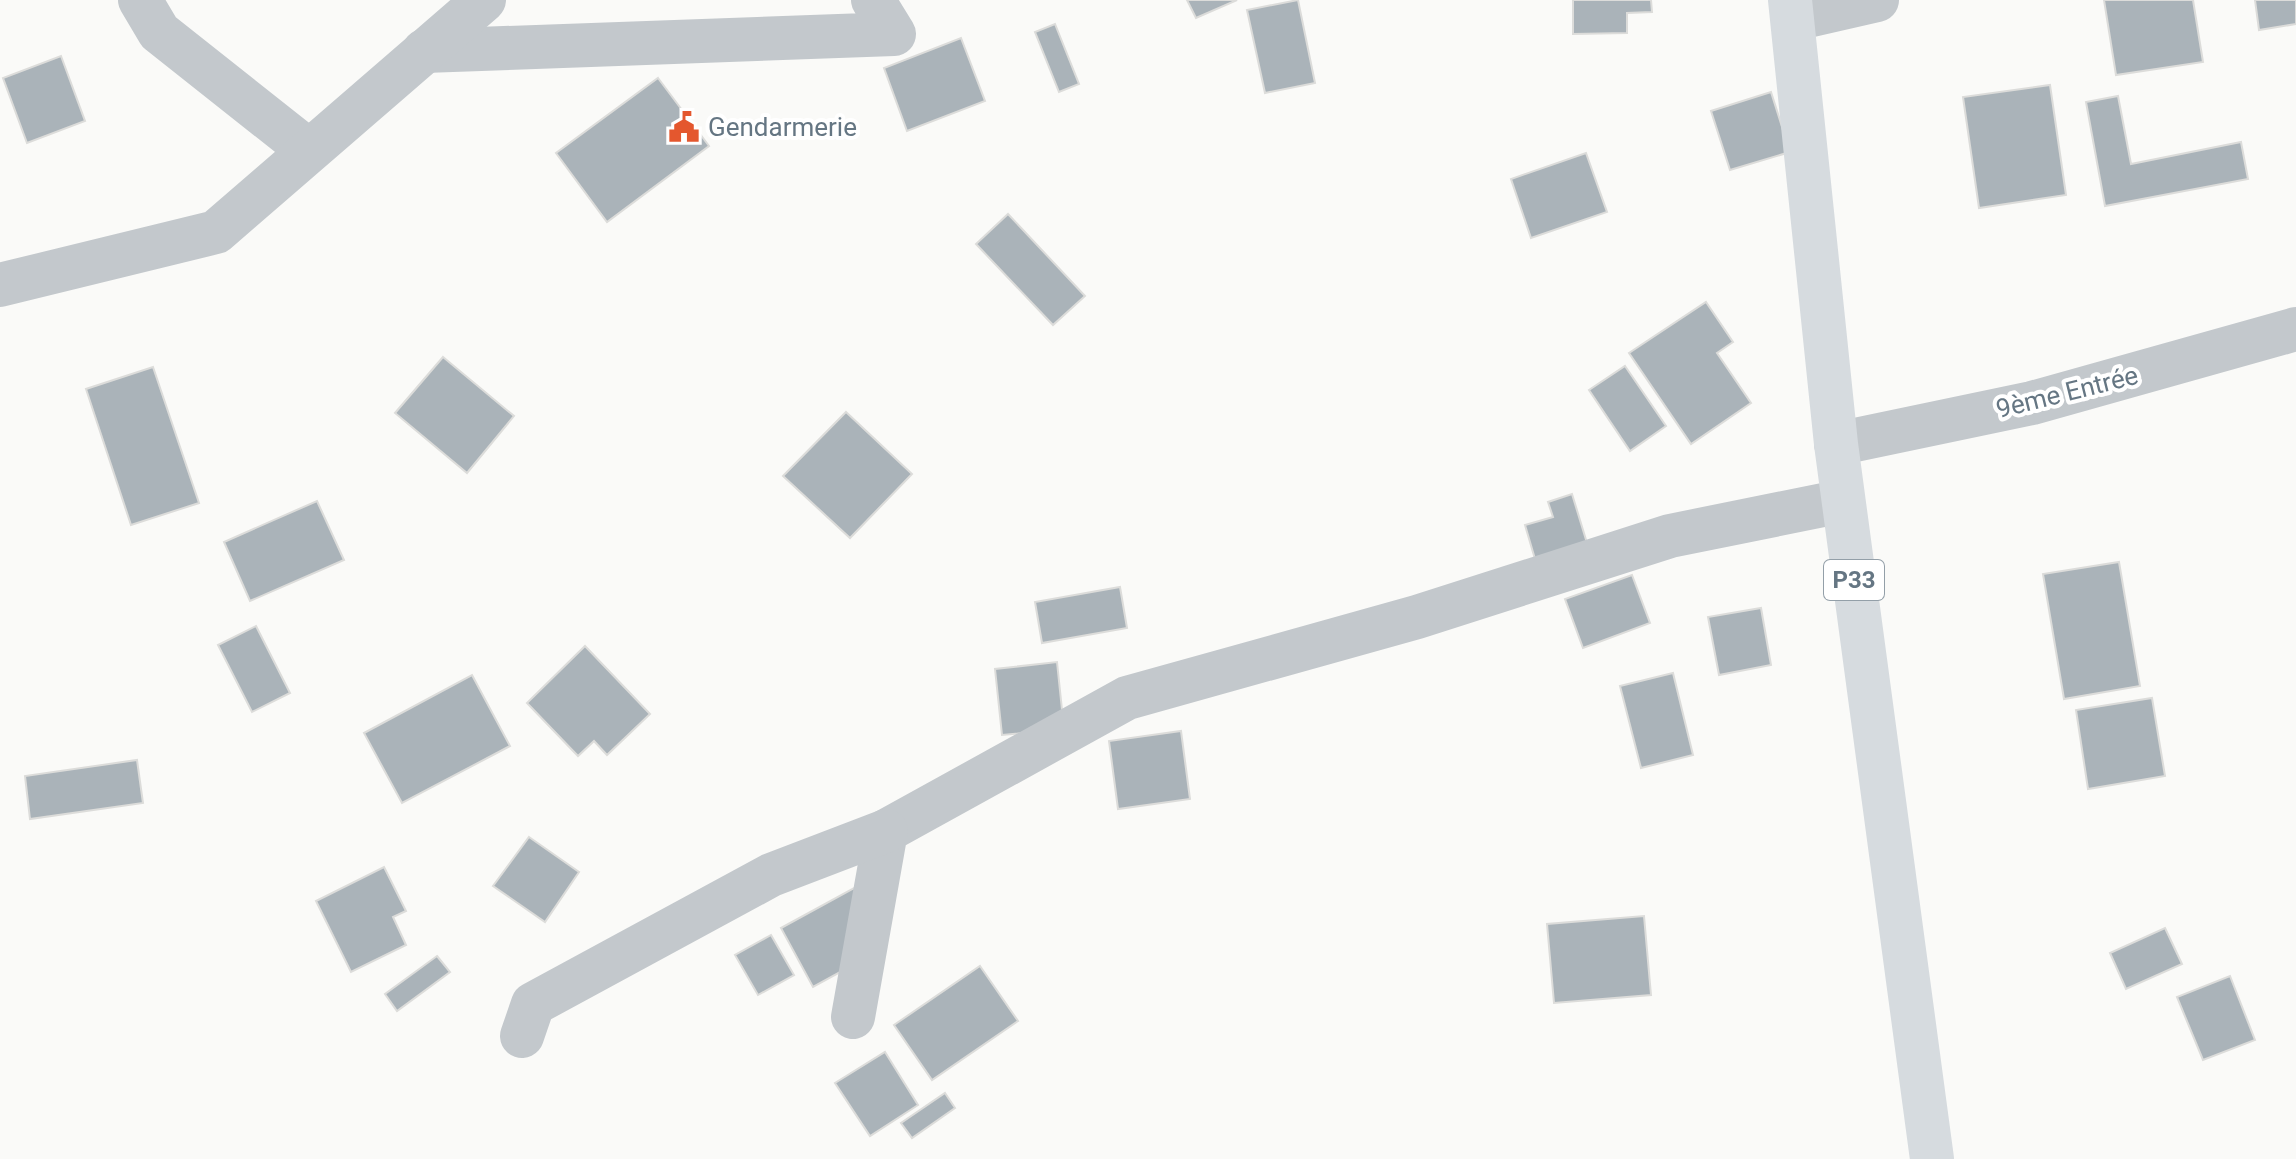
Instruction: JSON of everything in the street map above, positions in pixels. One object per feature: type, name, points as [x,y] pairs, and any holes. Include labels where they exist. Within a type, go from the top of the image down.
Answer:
[{"type":"main road","name":"P33","points":[[1792,9],[1836,444],[1932,1159]]},
{"type":"street","points":[[140,0],[159,32],[308,150]]},
{"type":"street","points":[[0,285],[216,232],[484,0]]},
{"type":"street","points":[[424,51],[894,34],[873,0]]},
{"type":"street","points":[[1792,9],[1877,0]]},
{"type":"street","name":"9ème Entrée","points":[[1836,444],[2032,403],[2296,329]]},
{"type":"street","points":[[522,1036],[533,1004],[771,875],[886,831],[1127,698],[1417,617],[1670,536],[1843,501]]},
{"type":"street","points":[[853,1017],[886,831]]},
{"type":"building","points":[[1187,0],[1237,0],[1196,18]]},
{"type":"building","points":[[1298,0],[1315,83],[1265,93],[1247,10]]},
{"type":"building","points":[[1573,0],[1651,0],[1652,12],[1627,13],[1627,33],[1573,34]]},
{"type":"building","points":[[2104,0],[2193,0],[2203,62],[2116,75]]},
{"type":"building","points":[[2255,0],[2296,0],[2296,24],[2259,30]]},
{"type":"building","points":[[1055,24],[1079,84],[1059,92],[1035,32]]},
{"type":"building","points":[[961,38],[985,101],[907,131],[884,68]]},
{"type":"building","points":[[61,56],[85,121],[27,143],[3,78]]},
{"type":"building","points":[[658,78],[709,146],[607,222],[556,153]]},
{"type":"building","points":[[2050,85],[2066,195],[1979,208],[1963,97]]},
{"type":"building","points":[[1771,92],[1790,152],[1730,170],[1711,111]]},
{"type":"building","points":[[2118,96],[2131,164],[2241,142],[2248,179],[2105,206],[2086,102]]},
{"type":"building","points":[[1586,153],[1607,212],[1531,238],[1511,179]]},
{"type":"building","points":[[1008,214],[1085,296],[1053,325],[976,244]]},
{"type":"building","points":[[1706,302],[1733,342],[1717,353],[1751,403],[1691,444],[1629,353]]},
{"type":"building","points":[[443,357],[514,416],[467,473],[395,413]]},
{"type":"building","points":[[1625,366],[1666,426],[1630,451],[1589,390]]},
{"type":"building","points":[[153,367],[199,503],[131,525],[86,389]]},
{"type":"building","points":[[846,412],[912,474],[850,538],[783,476]]},
{"type":"building","points":[[1572,494],[1587,543],[1535,559],[1525,525],[1553,517],[1548,502]]},
{"type":"building","points":[[317,501],[344,560],[250,601],[224,542]]},
{"type":"building","points":[[2119,562],[2140,686],[2064,699],[2043,574]]},
{"type":"building","points":[[1632,575],[1650,623],[1583,648],[1565,599]]},
{"type":"building","points":[[1120,587],[1127,628],[1042,643],[1035,602]]},
{"type":"building","points":[[1761,608],[1771,665],[1719,675],[1708,617]]},
{"type":"building","points":[[256,626],[290,693],[252,712],[218,645]]},
{"type":"building","points":[[585,646],[650,714],[607,755],[594,741],[578,756],[527,703]]},
{"type":"building","points":[[1057,662],[1064,729],[1002,735],[995,669]]},
{"type":"building","points":[[1673,673],[1693,755],[1641,768],[1620,686]]},
{"type":"building","points":[[472,675],[510,746],[402,803],[364,733]]},
{"type":"building","points":[[2152,698],[2165,776],[2088,789],[2076,710]]},
{"type":"building","points":[[1181,731],[1190,799],[1118,809],[1109,741]]},
{"type":"building","points":[[137,760],[143,803],[30,819],[25,776]]},
{"type":"building","points":[[529,837],[579,872],[545,922],[493,886]]},
{"type":"building","points":[[384,867],[406,911],[393,917],[406,945],[351,972],[316,901]]},
{"type":"building","points":[[854,888],[886,947],[813,987],[781,928]]},
{"type":"building","points":[[1644,916],[1651,995],[1554,1003],[1547,924]]},
{"type":"building","points":[[2165,928],[2182,964],[2126,989],[2110,953]]},
{"type":"building","points":[[771,935],[794,975],[758,995],[735,955]]},
{"type":"building","points":[[437,956],[450,972],[397,1011],[385,994]]},
{"type":"building","points":[[980,966],[1018,1021],[932,1080],[894,1025]]},
{"type":"building","points":[[2230,976],[2255,1040],[2203,1060],[2177,997]]},
{"type":"building","points":[[885,1052],[918,1105],[870,1136],[835,1083]]},
{"type":"building","points":[[945,1093],[955,1108],[912,1138],[901,1123]]},
{"type":"place","name":"Gendarmerie","points":[[684,127]]}]
